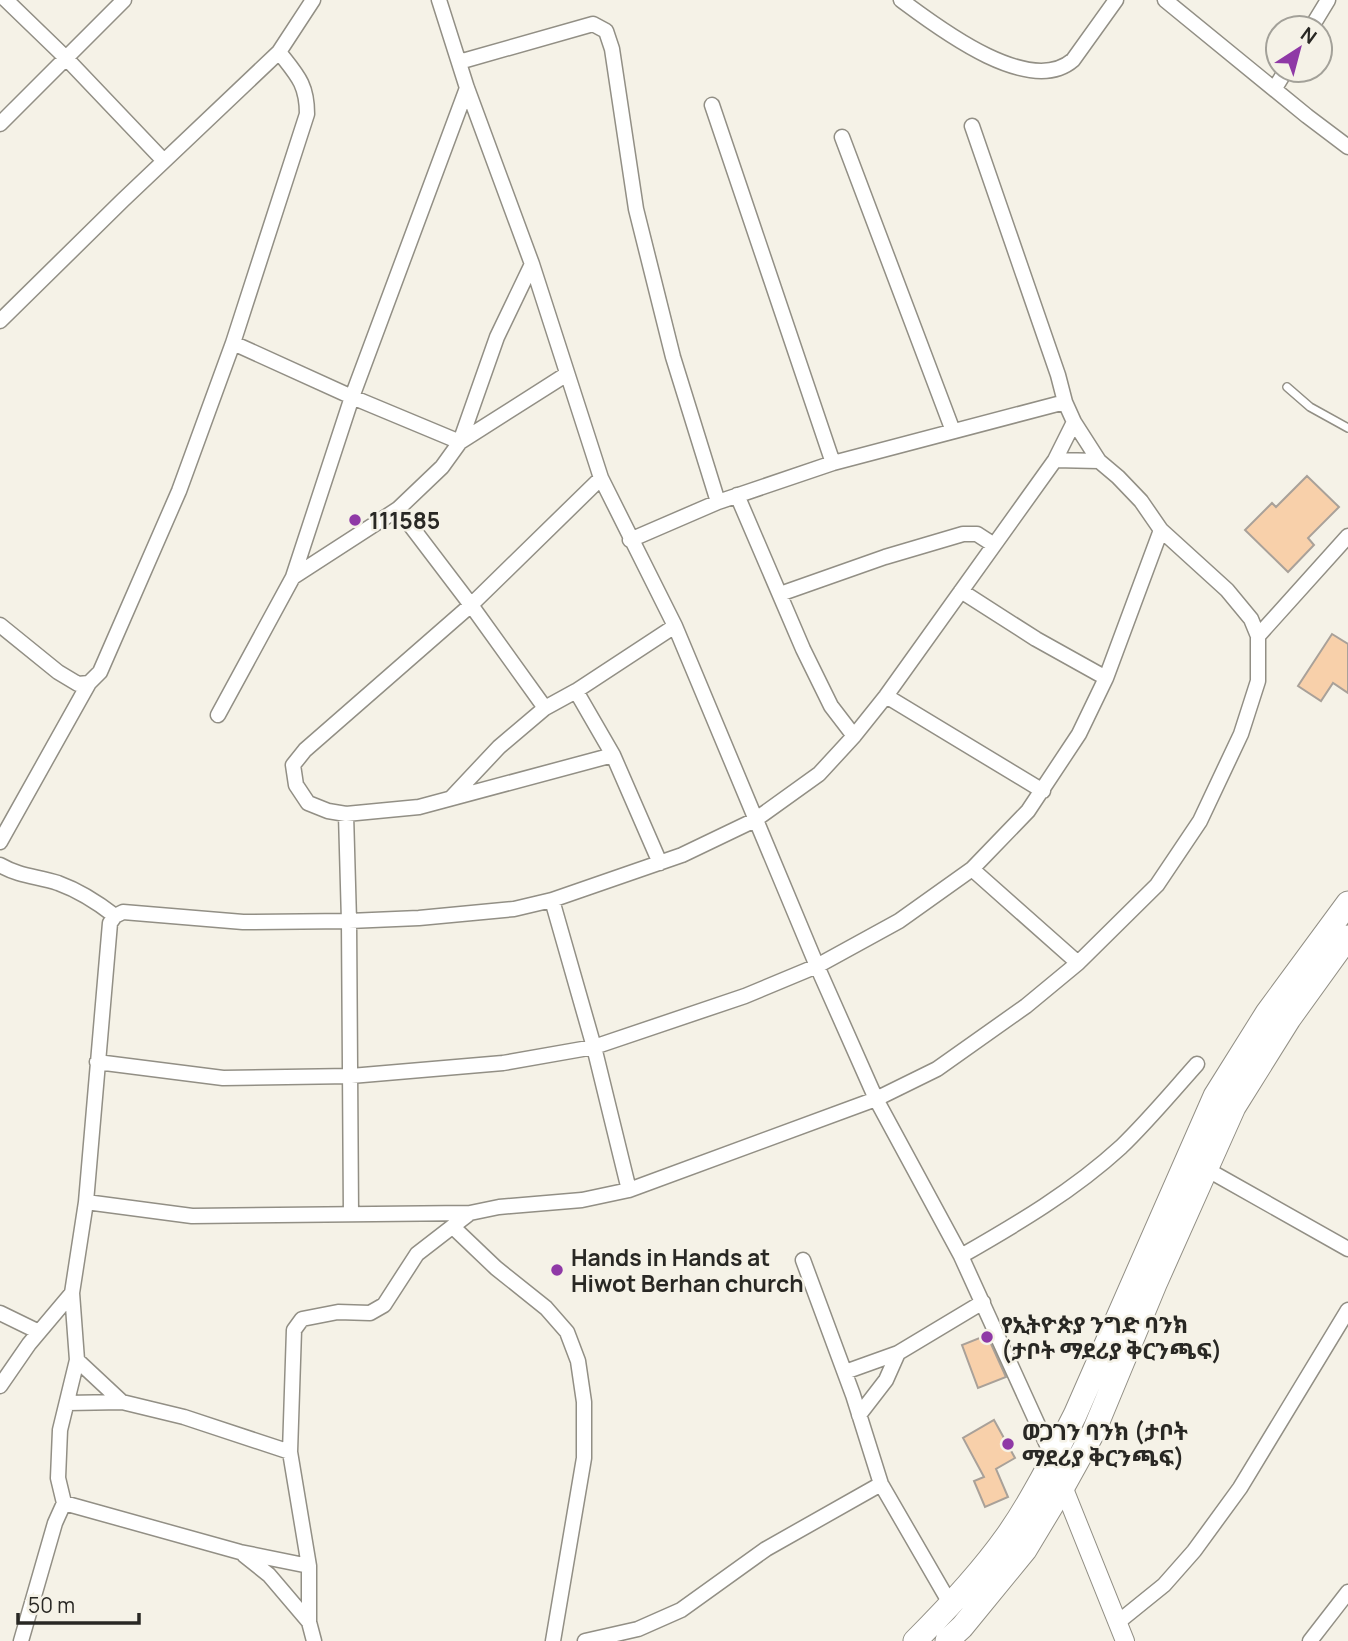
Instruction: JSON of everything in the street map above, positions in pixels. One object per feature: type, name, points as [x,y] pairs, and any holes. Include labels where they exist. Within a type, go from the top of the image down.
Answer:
[{"type":"main road","points":[[915,1641],[951,1605],[1007,1537],[1053,1458],[1080,1402],[1215,1096],[1267,1013],[1348,903]]},
{"type":"main road","points":[[947,1641],[962,1627],[1025,1550],[1063,1488],[1094,1431],[1234,1107],[1289,1019],[1348,937]]},
{"type":"street","points":[[6,0],[65,57],[164,161]]},
{"type":"street","points":[[0,124],[124,0]]},
{"type":"street","points":[[0,321],[279,52],[313,0]]},
{"type":"street","points":[[439,0],[467,88],[532,264],[601,478],[675,626],[817,966],[876,1098],[983,1302],[1053,1458],[1125,1641]]},
{"type":"street","points":[[901,0],[968,47],[1015,67],[1045,71],[1065,66],[1073,60],[1116,0]]},
{"type":"street","points":[[1165,0],[1348,147]]},
{"type":"street","points":[[459,62],[593,24],[606,31],[612,48],[636,209],[673,357],[718,502]]},
{"type":"street","points":[[0,842],[89,683],[100,672],[179,491],[233,343],[307,114],[307,94],[300,79],[279,52]]},
{"type":"street","points":[[1275,88],[1277,84]]},
{"type":"street","points":[[218,715],[293,577],[352,397],[467,88]]},
{"type":"street","points":[[712,105],[833,463]]},
{"type":"street","points":[[86,1202],[192,1216],[470,1213],[582,1200],[629,1190],[876,1098],[937,1069],[1026,1006],[1078,963],[1157,885],[1200,821],[1241,734],[1258,681],[1258,636],[1251,619],[1227,590],[1161,530],[1141,501],[1099,461],[1074,422],[972,126]]},
{"type":"street","points":[[842,137],[953,430]]},
{"type":"street","points":[[293,577],[398,509],[442,467],[460,442],[497,337],[532,264]]},
{"type":"street","points":[[233,343],[460,442]]},
{"type":"street","points":[[460,442],[567,373]]},
{"type":"street","points":[[630,540],[718,502],[833,463],[1065,401]]},
{"type":"street","points":[[21,1641],[55,1523],[64,1503],[58,1478],[60,1430],[77,1360],[72,1293],[86,1202],[110,923],[115,916],[123,912],[243,922],[349,921],[514,909],[552,900],[682,855],[755,820],[820,774],[854,736],[886,696],[1055,460],[1074,422]]},
{"type":"street","points":[[1055,460],[1099,461]]},
{"type":"street","points":[[601,478],[471,605],[305,750],[293,765],[296,785],[308,803],[328,811],[346,814],[419,807],[614,755]]},
{"type":"street","points":[[737,495],[831,706],[854,736]]},
{"type":"street","points":[[398,509],[545,708]]},
{"type":"street","points":[[97,1062],[223,1078],[351,1076],[503,1063],[594,1047],[745,996],[817,966],[899,920],[972,869],[1028,811],[1079,734],[1106,678],[1161,530]]},
{"type":"street","points":[[780,594],[885,556],[963,534],[977,534],[994,545]]},
{"type":"street","points":[[1258,636],[1348,536]]},
{"type":"street","points":[[961,591],[1036,639],[1106,678]]},
{"type":"street","points":[[0,625],[58,672],[78,684],[89,683]]},
{"type":"street","points":[[452,797],[499,747],[545,708],[576,691],[675,626]]},
{"type":"street","points":[[576,691],[614,755],[660,863]]},
{"type":"street","points":[[886,696],[1043,791]]},
{"type":"street","points":[[346,814],[351,1214]]},
{"type":"street","points":[[0,865],[29,878],[56,883],[92,898],[115,916]]},
{"type":"street","points":[[972,869],[1078,963]]},
{"type":"street","points":[[552,900],[594,1047],[629,1190]]},
{"type":"street","points":[[961,1256],[1072,1186],[1120,1147],[1197,1063]]},
{"type":"street","points":[[1208,1170],[1348,1249]]},
{"type":"street","points":[[314,1641],[309,1622],[309,1566],[290,1452],[294,1330],[302,1319],[338,1312],[370,1313],[384,1305],[417,1254],[470,1213]]},
{"type":"street","points":[[453,1227],[496,1268],[546,1308],[567,1332],[578,1361],[584,1402],[584,1458],[553,1641]]},
{"type":"street","points":[[803,1260],[845,1372],[881,1485],[951,1605]]},
{"type":"street","points":[[0,1385],[72,1293]]},
{"type":"street","points":[[845,1372],[898,1353],[983,1302]]},
{"type":"street","points":[[1117,1623],[1164,1585],[1202,1540],[1240,1488],[1348,1310]]},
{"type":"street","points":[[0,1313],[39,1332]]},
{"type":"street","points":[[859,1415],[886,1380],[898,1353]]},
{"type":"street","points":[[77,1360],[122,1402]]},
{"type":"street","points":[[67,1403],[122,1402],[184,1417],[290,1452]]},
{"type":"street","points":[[585,1641],[638,1629],[681,1610],[766,1549],[881,1485]]},
{"type":"street","points":[[64,1503],[240,1552],[309,1566]]},
{"type":"street","points":[[240,1552],[270,1575],[309,1622]]},
{"type":"street","points":[[1310,1641],[1348,1592]]},
{"type":"lane","points":[[1287,387],[1310,407],[1348,428]]},
{"type":"building","points":[[1307,476],[1339,507],[1308,538],[1314,545],[1288,572],[1245,530],[1272,503],[1276,507]]},
{"type":"building","points":[[1332,634],[1348,644],[1348,693],[1333,683],[1321,701],[1298,686]]},
{"type":"building","points":[[987,1335],[1006,1377],[978,1388],[962,1345]]},
{"type":"building","points":[[994,1420],[1015,1458],[996,1469],[1008,1497],[985,1507],[974,1481],[984,1477],[963,1438]]},
{"type":"place","name":"111585","points":[[355,520]]},
{"type":"place","name":"Hands in Hands at Hiwot Berhan church","points":[[557,1270]]},
{"type":"place","name":"የኢትዮጵያ ንግድ ባንክ (ታቦት ማደሪያ ቅርንጫፍ)","points":[[987,1337]]},
{"type":"place","name":"ወጋገን ባንክ (ታቦት ማደሪያ ቅርንጫፍ)","points":[[1008,1444]]}]
